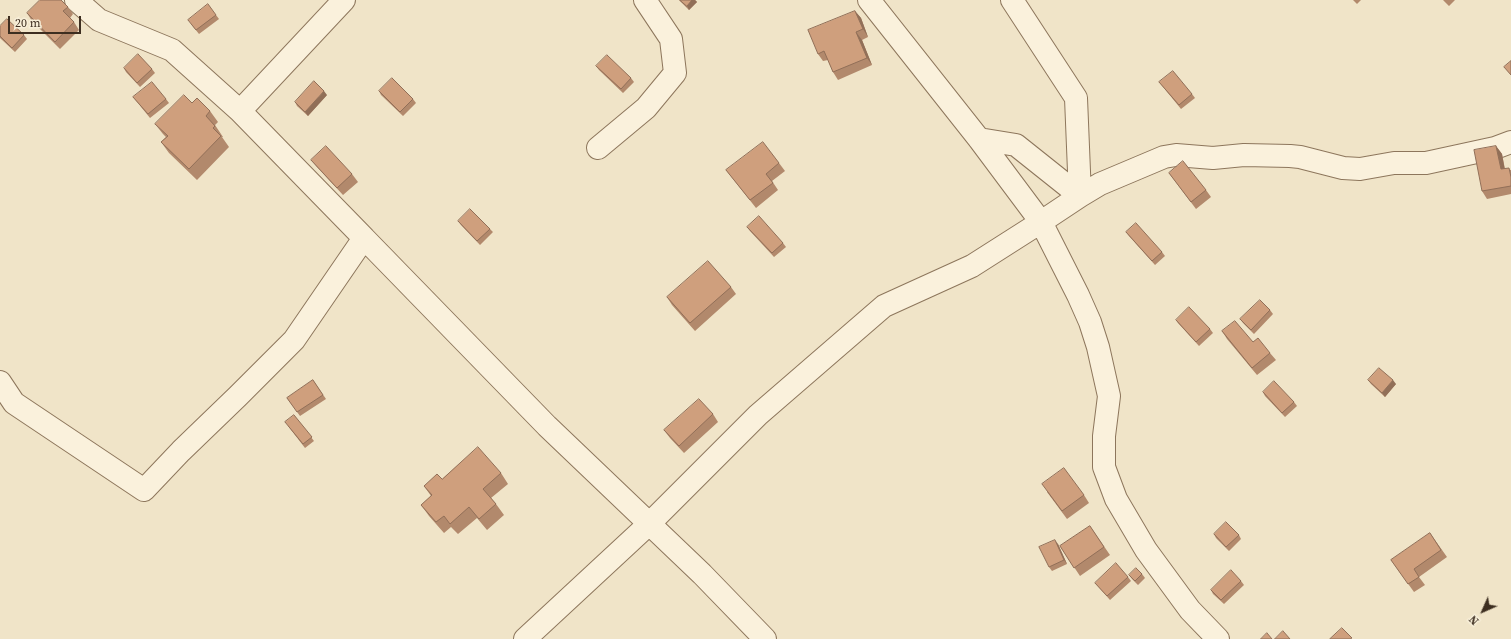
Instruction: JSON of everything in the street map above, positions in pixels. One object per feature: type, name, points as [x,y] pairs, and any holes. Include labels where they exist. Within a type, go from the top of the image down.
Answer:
[{"type":"street","points":[[76,0],[98,20],[172,50],[240,111],[546,426],[702,574],[765,639]]},
{"type":"street","points":[[240,111],[344,0]]},
{"type":"street","points":[[598,148],[646,108],[675,73],[671,40],[645,0]]},
{"type":"street","points":[[869,0],[979,139],[1042,222],[1078,295],[1090,322],[1098,347],[1109,396],[1104,436],[1104,467],[1116,499],[1150,556],[1190,610],[1218,639]]},
{"type":"street","points":[[1012,0],[1076,98],[1080,196]]},
{"type":"street","points":[[979,139],[1016,145],[1080,196]]},
{"type":"street","points":[[525,639],[649,524],[758,414],[884,306],[972,266],[1100,184],[1164,157],[1176,155],[1213,158],[1244,155],[1290,156],[1343,168],[1360,169],[1394,163],[1426,163],[1495,148],[1511,142]]},
{"type":"street","points":[[0,382],[14,403],[144,490],[181,451],[294,340],[364,238]]},
{"type":"building","points":[[40,0],[61,0],[68,7],[63,11],[74,22],[55,42],[27,13]]},
{"type":"building","points":[[680,0],[692,0],[687,6]]},
{"type":"building","points":[[208,4],[216,15],[196,30],[188,20]]},
{"type":"building","points":[[855,11],[863,29],[856,32],[867,58],[833,72],[824,51],[818,54],[808,30]]},
{"type":"building","points":[[7,19],[24,35],[12,48],[0,36],[0,26]]},
{"type":"building","points":[[138,54],[152,69],[137,83],[124,68]]},
{"type":"building","points":[[607,55],[631,78],[621,89],[596,66]]},
{"type":"building","points":[[1511,61],[1511,75],[1504,67]]},
{"type":"building","points":[[1173,71],[1192,94],[1179,105],[1159,82]]},
{"type":"building","points":[[392,78],[413,99],[400,112],[379,91]]},
{"type":"building","points":[[314,81],[324,91],[305,112],[295,102]]},
{"type":"building","points":[[152,82],[166,99],[148,114],[133,97]]},
{"type":"building","points":[[184,95],[192,103],[197,98],[210,111],[206,116],[215,126],[213,128],[221,136],[189,169],[161,142],[168,136],[155,124]]},
{"type":"building","points":[[763,142],[779,163],[766,174],[773,183],[750,200],[726,170]]},
{"type":"building","points":[[326,146],[352,174],[337,188],[311,160]]},
{"type":"building","points":[[1496,146],[1501,169],[1509,168],[1511,186],[1482,191],[1474,150]]},
{"type":"building","points":[[1183,161],[1206,190],[1191,202],[1169,173]]},
{"type":"building","points":[[470,209],[490,229],[477,241],[458,221]]},
{"type":"building","points":[[759,216],[783,243],[772,253],[747,227]]},
{"type":"building","points":[[1136,223],[1162,252],[1152,261],[1126,232]]},
{"type":"building","points":[[708,261],[731,287],[690,323],[667,297]]},
{"type":"building","points":[[1260,300],[1270,310],[1251,330],[1240,319]]},
{"type":"building","points":[[1189,307],[1210,329],[1196,342],[1176,320]]},
{"type":"building","points":[[1235,321],[1253,342],[1258,338],[1270,353],[1252,368],[1222,331]]},
{"type":"building","points":[[1379,368],[1393,380],[1382,393],[1368,380]]},
{"type":"building","points":[[313,380],[323,395],[297,412],[287,398]]},
{"type":"building","points":[[1274,381],[1294,402],[1282,413],[1263,392]]},
{"type":"building","points":[[699,399],[713,414],[679,446],[664,430]]},
{"type":"building","points":[[294,415],[312,437],[303,444],[285,422]]},
{"type":"building","points":[[478,447],[501,473],[483,489],[496,504],[479,519],[469,507],[450,524],[444,516],[436,522],[421,505],[432,495],[424,486],[437,474],[442,479]]},
{"type":"building","points":[[1064,468],[1084,495],[1062,511],[1042,484]]},
{"type":"building","points":[[1226,522],[1239,535],[1226,547],[1214,534]]},
{"type":"building","points":[[1090,526],[1104,547],[1074,568],[1060,546]]},
{"type":"building","points":[[1430,533],[1441,550],[1414,569],[1419,577],[1408,584],[1391,560]]},
{"type":"building","points":[[1055,540],[1064,560],[1049,567],[1039,547]]},
{"type":"building","points":[[1116,563],[1128,577],[1107,596],[1095,583]]},
{"type":"building","points":[[1136,568],[1142,574],[1135,581],[1129,575]]},
{"type":"building","points":[[1231,570],[1241,581],[1221,600],[1211,590]]},
{"type":"building","points":[[1342,628],[1352,638],[1330,639]]},
{"type":"building","points":[[1283,631],[1290,639],[1275,639]]},
{"type":"building","points":[[1267,633],[1272,639],[1261,639]]}]
